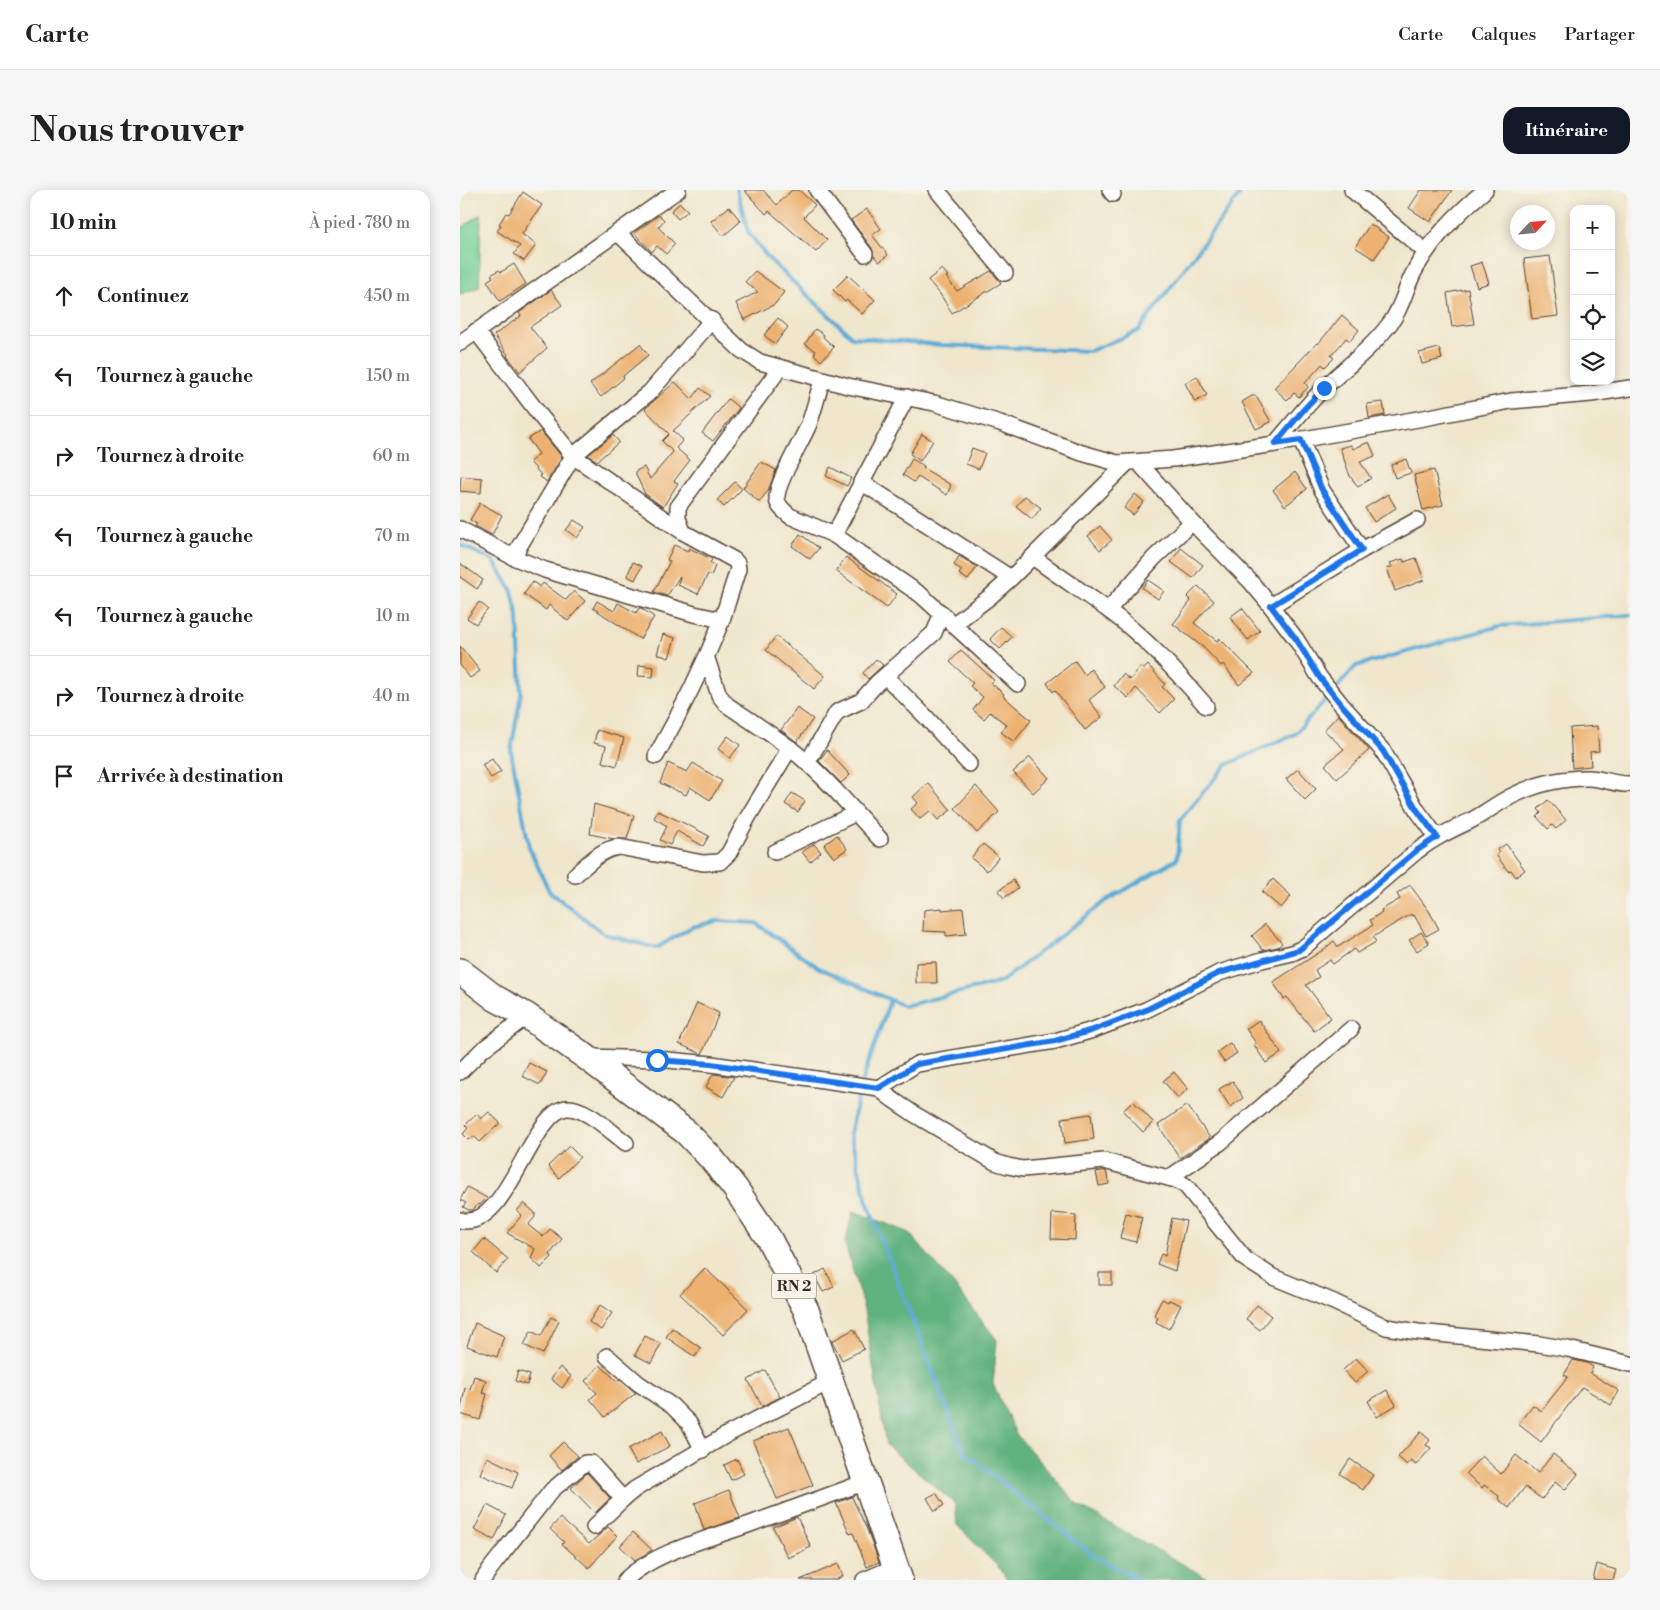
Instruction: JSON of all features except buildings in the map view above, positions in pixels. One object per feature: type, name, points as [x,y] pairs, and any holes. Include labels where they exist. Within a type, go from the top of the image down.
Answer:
[{"type":"highway","name":"RN 2","points":[[460,971],[495,998],[527,1016],[586,1057],[686,1132],[736,1188],[769,1239],[806,1310],[897,1574]]},
{"type":"street","points":[[460,343],[678,190]]},
{"type":"street","points":[[817,190],[865,254]]},
{"type":"street","points":[[1352,190],[1426,252]]},
{"type":"street","points":[[1275,444],[1311,402],[1356,360],[1390,324],[1402,303],[1413,274],[1426,252],[1448,224],[1485,190]]},
{"type":"street","points":[[944,193],[1006,272]]},
{"type":"street","points":[[618,232],[751,358],[822,380],[961,410],[1000,422],[1082,453],[1117,463],[1133,463],[1301,440],[1511,401],[1591,394],[1630,388]]},
{"type":"street","points":[[513,557],[573,456],[650,392],[712,320]]},
{"type":"street","points":[[476,331],[573,456],[683,532],[737,563],[738,570],[722,620],[706,659],[680,716],[656,756]]},
{"type":"street","points":[[683,532],[678,518],[678,507],[780,368]]},
{"type":"street","points":[[822,380],[809,423],[781,480],[777,498],[781,508],[790,516],[834,535],[921,595],[1018,684]]},
{"type":"street","points":[[834,535],[907,397]]},
{"type":"street","points":[[1301,440],[1322,490],[1362,550]]},
{"type":"street","points":[[1133,463],[1250,581],[1271,606],[1296,639],[1326,685],[1383,751],[1417,810],[1437,837]]},
{"type":"street","points":[[954,624],[991,596],[1133,463]]},
{"type":"street","points":[[861,482],[1011,578]]},
{"type":"street","points":[[1271,606],[1362,550],[1417,520]]},
{"type":"street","points":[[1108,610],[1154,558],[1192,522]]},
{"type":"street","points":[[460,529],[513,557],[576,580],[694,614],[722,620]]},
{"type":"street","points":[[1033,557],[1108,610],[1159,654],[1206,706]]},
{"type":"street","points":[[807,763],[837,712],[861,701],[885,676],[934,633],[942,613]]},
{"type":"street","points":[[706,659],[719,695],[727,705],[790,748],[841,795],[880,839]]},
{"type":"street","points":[[885,676],[969,764]]},
{"type":"street","points":[[575,874],[609,848],[619,848],[704,863],[720,862],[729,853],[748,817],[790,748]]},
{"type":"street","points":[[586,1057],[711,1064],[879,1088],[917,1064],[1055,1041],[1093,1030],[1146,1010],[1219,973],[1292,953],[1303,948],[1416,851],[1437,837],[1470,822],[1509,798],[1538,785],[1552,781],[1604,778],[1628,789]]},
{"type":"street","points":[[775,852],[856,813]]},
{"type":"street","points":[[460,1072],[482,1050],[527,1016]]},
{"type":"street","points":[[1169,1178],[1221,1142],[1351,1029]]},
{"type":"street","points":[[879,1088],[886,1096],[914,1114],[995,1162],[1016,1168],[1033,1168],[1104,1161],[1169,1178],[1186,1186],[1245,1258],[1273,1278],[1334,1302],[1374,1322],[1394,1329],[1549,1346],[1630,1364]]},
{"type":"street","points":[[460,1220],[466,1222],[476,1220],[486,1214],[509,1184],[544,1126],[559,1110],[566,1108],[574,1109],[589,1116],[626,1143]]},
{"type":"street","points":[[607,1356],[638,1383],[672,1406],[689,1423],[702,1450]]},
{"type":"street","points":[[594,1527],[635,1489],[751,1422],[831,1381]]},
{"type":"street","points":[[483,1580],[552,1490],[586,1463],[591,1463],[623,1499]]},
{"type":"street","points":[[626,1580],[638,1569],[662,1556],[865,1482]]},
{"type":"street","points":[[864,1580],[897,1574]]},
{"type":"green space","points":[[481,214],[479,287],[460,294],[460,229]]},
{"type":"green space","points":[[853,1211],[908,1232],[954,1285],[997,1340],[993,1384],[1016,1434],[1079,1506],[1211,1580],[1007,1580],[1002,1571],[957,1525],[955,1504],[886,1445],[864,1310],[845,1243]]},
{"type":"waterway","points":[[737,190],[748,232],[769,259],[852,337],[941,345],[1090,351],[1138,331],[1243,190]]},
{"type":"waterway","points":[[460,545],[493,560],[512,591],[518,617],[521,693],[511,751],[529,847],[549,891],[604,934],[656,948],[692,927],[717,921],[756,923],[819,968],[904,1006],[1001,982],[1106,901],[1177,859],[1180,820],[1226,765],[1295,734],[1329,696]]},
{"type":"waterway","points":[[1334,691],[1356,666],[1500,626],[1630,615]]},
{"type":"waterway","points":[[862,1082],[890,1000]]},
{"type":"waterway","points":[[860,1089],[850,1134],[867,1202],[964,1452],[1094,1556],[1139,1580]]},
{"type":"route","points":[[657,1060],[711,1064],[879,1088],[917,1064],[1055,1041],[1093,1030],[1146,1010],[1190,986],[1219,973],[1292,953],[1303,948],[1416,851],[1437,837],[1417,810],[1383,751],[1320,678],[1296,639],[1271,606],[1362,550],[1327,500],[1301,440],[1275,444],[1324,388]]}]
